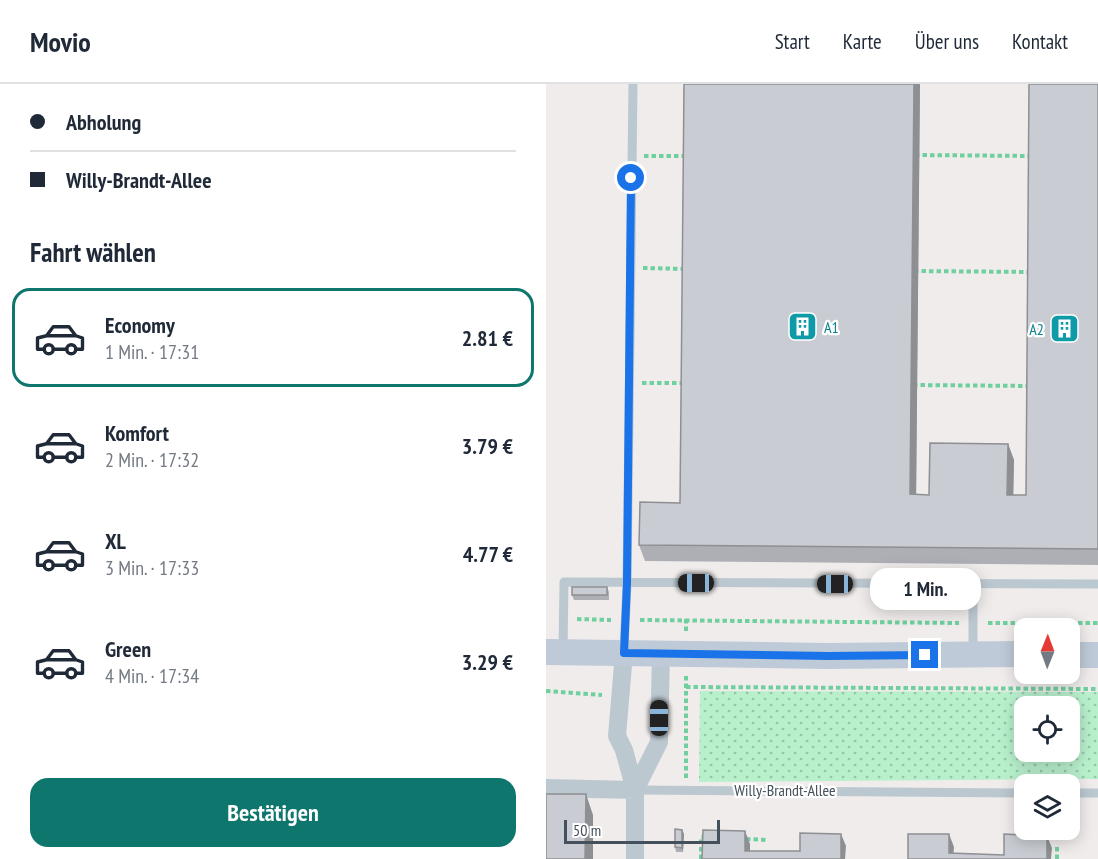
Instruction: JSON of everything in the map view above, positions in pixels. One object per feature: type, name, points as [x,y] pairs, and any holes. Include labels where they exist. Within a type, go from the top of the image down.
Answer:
[{"type":"main road","points":[[554,652],[829,656],[1014,654]]},
{"type":"main road","points":[[1080,655],[1098,655]]},
{"type":"street","points":[[624,653],[617,736],[624,750],[636,789],[634,859]]},
{"type":"street","points":[[636,789],[659,742],[661,653]]},
{"type":"street","name":"Willy-Brandt-Allee","points":[[546,788],[636,789]]},
{"type":"lane","points":[[624,653],[627,583],[633,84]]},
{"type":"lane","points":[[554,652],[563,619],[564,582],[1098,585]]},
{"type":"lane","points":[[973,584],[973,654]]},
{"type":"lane","name":"Willy-Brandt-Allee","points":[[636,789],[1014,793]]},
{"type":"lane","points":[[1080,793],[1098,793]]},
{"type":"path","points":[[632,155],[696,156]]},
{"type":"path","points":[[911,155],[1042,156]]},
{"type":"path","points":[[630,268],[695,269]]},
{"type":"path","points":[[910,271],[1041,272]]},
{"type":"path","points":[[629,383],[694,383]]},
{"type":"path","points":[[909,384],[1040,386]]},
{"type":"path","points":[[563,619],[1098,623]]},
{"type":"path","points":[[686,790],[686,687],[1098,688]]},
{"type":"path","points":[[546,691],[621,695]]},
{"type":"path","points":[[701,859],[701,837],[712,837]]},
{"type":"path","points":[[735,838],[768,840]]},
{"type":"path","points":[[1057,844],[1057,859]]},
{"type":"green space","points":[[700,691],[1098,692],[1098,779],[1080,779],[1080,774],[1014,774],[1014,780],[699,782]]},
{"type":"building","name":"A1","points":[[684,84],[914,84],[910,494],[929,495],[930,443],[1008,444],[1007,495],[1026,495],[1029,84],[1098,84],[1098,549],[639,545],[640,502],[680,503]]},
{"type":"building","points":[[572,587],[607,587],[607,595],[572,595]]},
{"type":"building","points":[[936,591],[949,591],[948,598],[935,598]]},
{"type":"building","points":[[546,794],[586,794],[585,859],[546,859]]},
{"type":"building","points":[[675,829],[682,830],[682,848],[675,847]]},
{"type":"building","points":[[703,830],[745,831],[745,851],[800,851],[800,833],[841,834],[841,859],[702,859]]},
{"type":"building","points":[[908,834],[949,834],[949,853],[1004,855],[1004,834],[1014,834],[1014,840],[1047,840],[1047,859],[908,859]]},
{"type":"place","name":"A1","points":[[803,327]]},
{"type":"place","name":"A2","points":[[1065,329]]},
{"type":"route","points":[[631,178],[627,600],[624,653],[925,655]]}]
